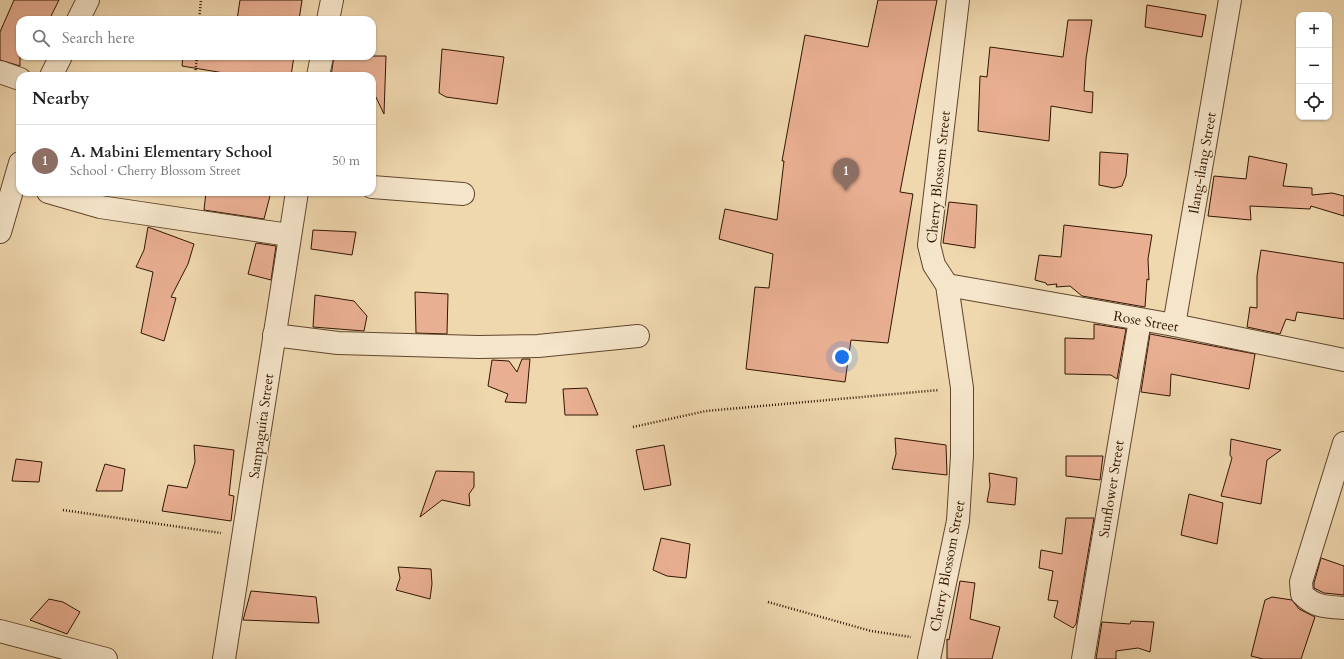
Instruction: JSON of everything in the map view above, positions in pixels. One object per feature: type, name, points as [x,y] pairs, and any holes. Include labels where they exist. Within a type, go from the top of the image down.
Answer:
[{"type":"street","points":[[80,16],[88,0]]},
{"type":"street","points":[[329,16],[332,0]]},
{"type":"street","name":"Cherry Blossom Street","points":[[931,649],[958,520],[962,456],[962,388],[947,285],[934,265],[929,245],[958,0]]},
{"type":"street","name":"Ilang-ilang Street","points":[[1174,325],[1230,0]]},
{"type":"street","points":[[53,72],[59,60]]},
{"type":"street","points":[[319,72],[321,60]]},
{"type":"street","points":[[0,72],[16,78]]},
{"type":"street","points":[[0,232],[13,176]]},
{"type":"street","points":[[376,187],[463,194]]},
{"type":"street","points":[[62,196],[100,207],[289,235]]},
{"type":"street","name":"Sampaguita Street","points":[[224,659],[296,196]]},
{"type":"street","name":"Rose Street","points":[[947,285],[1174,325],[1344,360]]},
{"type":"street","name":"Sunflower Street","points":[[1083,659],[1140,320]]},
{"type":"street","points":[[274,335],[338,343],[478,347],[538,346],[638,336]]},
{"type":"street","points":[[1344,444],[1301,582],[1302,594],[1308,601],[1319,607],[1344,608]]},
{"type":"street","points":[[0,631],[106,659]]},
{"type":"path","points":[[200,16],[201,0]]},
{"type":"path","points":[[195,72],[197,60]]},
{"type":"path","points":[[633,427],[706,411],[962,388]]},
{"type":"path","points":[[63,510],[244,536]]},
{"type":"path","points":[[768,602],[931,649]]},
{"type":"building","points":[[14,0],[59,0],[51,16],[16,16],[16,60],[20,60],[20,66],[0,60],[0,32]]},
{"type":"building","points":[[240,0],[302,0],[300,16],[238,16]]},
{"type":"building","points":[[878,0],[937,0],[900,192],[913,194],[888,343],[851,340],[845,382],[746,369],[755,287],[769,288],[773,254],[719,239],[725,209],[777,220],[784,161],[782,161],[805,35],[868,47]]},
{"type":"building","points":[[1147,5],[1206,15],[1202,37],[1145,27]]},
{"type":"building","points":[[1068,20],[1092,20],[1086,59],[1084,91],[1093,92],[1092,113],[1051,106],[1049,141],[978,131],[980,76],[987,77],[990,47],[1063,57]]},
{"type":"building","points":[[442,49],[504,57],[497,104],[446,97],[439,93]]},
{"type":"building","points":[[376,56],[386,56],[384,114],[376,97],[376,72],[332,72],[333,60],[376,60]]},
{"type":"building","points":[[183,60],[293,60],[292,72],[218,72],[182,66]]},
{"type":"building","points":[[1100,152],[1128,154],[1126,176],[1122,186],[1114,188],[1099,185]]},
{"type":"building","points":[[1249,156],[1287,164],[1283,186],[1312,188],[1312,195],[1332,193],[1344,196],[1344,216],[1311,206],[1310,209],[1250,206],[1251,220],[1208,216],[1214,176],[1246,179]]},
{"type":"building","points":[[206,196],[270,196],[264,219],[204,210]]},
{"type":"building","points":[[949,202],[977,205],[975,248],[943,243]]},
{"type":"building","points":[[1064,225],[1152,235],[1148,259],[1149,280],[1147,279],[1145,307],[1082,296],[1070,286],[1056,287],[1057,284],[1047,285],[1046,283],[1035,280],[1039,255],[1061,257]]},
{"type":"building","points":[[148,227],[194,244],[188,264],[171,297],[176,298],[164,341],[141,333],[153,272],[136,267],[144,250]]},
{"type":"building","points":[[313,230],[356,232],[352,255],[311,249]]},
{"type":"building","points":[[256,243],[276,246],[271,280],[248,274]]},
{"type":"building","points":[[1261,250],[1344,263],[1344,319],[1297,312],[1295,321],[1286,319],[1280,334],[1247,327],[1250,307],[1257,308],[1257,276]]},
{"type":"building","points":[[415,292],[448,294],[447,334],[416,333]]},
{"type":"building","points":[[315,295],[354,301],[367,316],[364,331],[313,327]]},
{"type":"building","points":[[1094,324],[1126,329],[1117,379],[1111,375],[1065,374],[1065,338],[1094,339]]},
{"type":"building","points":[[1150,334],[1255,354],[1249,389],[1171,374],[1170,396],[1141,392]]},
{"type":"building","points":[[522,359],[530,359],[526,403],[505,402],[508,394],[488,386],[492,360],[509,361],[517,372]]},
{"type":"building","points":[[587,388],[598,415],[565,415],[563,389]]},
{"type":"building","points":[[895,438],[946,445],[947,475],[892,469],[896,454]]},
{"type":"building","points":[[1231,439],[1281,450],[1267,460],[1261,504],[1221,496],[1232,458],[1230,455]]},
{"type":"building","points":[[194,445],[234,450],[229,495],[234,496],[231,521],[162,511],[168,485],[187,488],[195,462]]},
{"type":"building","points":[[664,445],[671,485],[644,490],[636,450]]},
{"type":"building","points":[[1066,456],[1103,456],[1100,480],[1066,476]]},
{"type":"building","points":[[16,459],[42,462],[39,482],[12,481]]},
{"type":"building","points":[[105,464],[125,469],[122,491],[96,491]]},
{"type":"building","points":[[436,471],[474,472],[474,487],[469,494],[470,506],[442,500],[420,517]]},
{"type":"building","points":[[989,473],[1017,478],[1015,505],[987,502],[990,486]]},
{"type":"building","points":[[1189,494],[1223,503],[1217,544],[1181,535]]},
{"type":"building","points":[[1066,518],[1094,518],[1076,624],[1073,628],[1054,617],[1058,601],[1048,600],[1053,571],[1039,568],[1041,550],[1062,554]]},
{"type":"building","points":[[661,538],[690,544],[686,578],[667,576],[653,570]]},
{"type":"building","points":[[1321,558],[1344,566],[1344,595],[1324,593],[1314,588]]},
{"type":"building","points":[[398,567],[431,569],[432,584],[430,599],[396,590],[400,578]]},
{"type":"building","points":[[960,581],[975,583],[970,619],[1000,627],[992,659],[947,659],[947,639],[949,640]]},
{"type":"building","points":[[251,591],[316,597],[319,623],[243,620]]},
{"type":"building","points":[[1272,597],[1292,600],[1299,609],[1315,617],[1301,659],[1263,659],[1251,656],[1265,600]]},
{"type":"building","points":[[49,599],[63,602],[80,612],[67,634],[30,620]]},
{"type":"building","points":[[1131,621],[1154,622],[1150,652],[1138,648],[1116,651],[1116,659],[1096,659],[1102,622],[1130,624]]},
{"type":"place","name":"A. Mabini Elementary School","points":[[846,191]]}]
